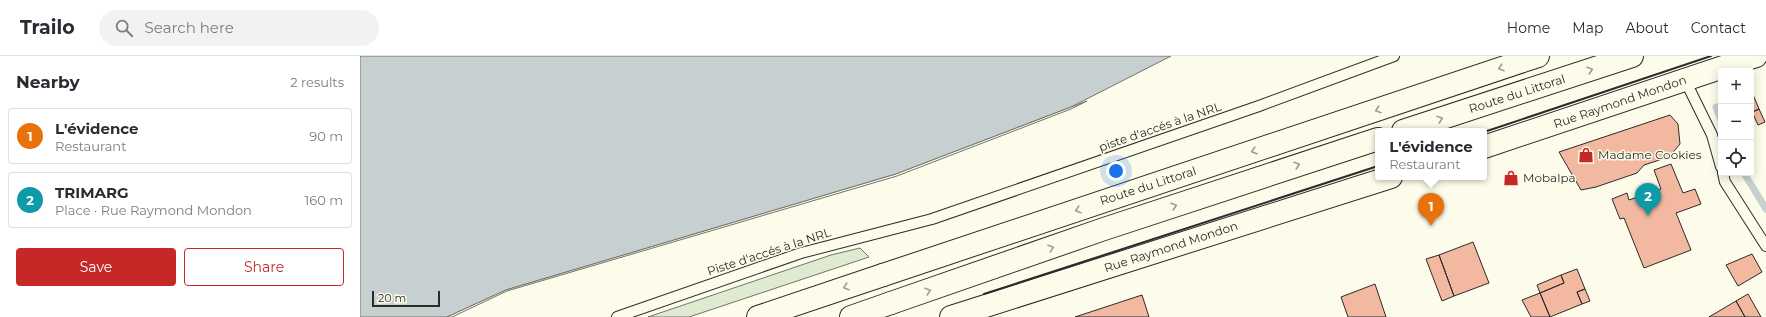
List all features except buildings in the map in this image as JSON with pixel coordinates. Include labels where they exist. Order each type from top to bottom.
[{"type":"main road","name":"Route du Littoral","points":[[758,317],[1538,56]]},
{"type":"main road","name":"Route du Littoral","points":[[1412,128],[1632,56]]},
{"type":"main road","name":"Rue Raymond Mondon","points":[[1487,146],[1756,56]]},
{"type":"main road","points":[[851,317],[1104,229],[1375,140]]},
{"type":"main road","name":"Rue Raymond Mondon","points":[[957,316],[1382,180]]},
{"type":"lane","name":"piste d'accés à la NRL","points":[[932,219],[1259,106],[1394,56]]},
{"type":"lane","points":[[1685,80],[1712,135],[1718,156]]},
{"type":"lane","points":[[1724,176],[1725,182],[1766,246]]},
{"type":"lane","name":"Piste d'accés à la NRL","points":[[617,317],[801,253],[932,219]]},
{"type":"green space","points":[[860,248],[869,257],[689,317],[648,317],[831,255]]},
{"type":"shaded area","points":[[360,56],[1171,56],[1071,107],[896,174],[506,290],[447,317],[360,317]]},
{"type":"pier","points":[[1087,101],[1071,109],[897,176],[507,291],[452,317],[447,317],[506,290],[896,174]]},
{"type":"waterway","points":[[1716,107],[1718,112]]},
{"type":"waterway","points":[[1746,176],[1766,209]]},
{"type":"wall","points":[[1487,131],[1711,56]]},
{"type":"wall","points":[[984,294],[1375,167]]},
{"type":"place","name":"Madame Cookies","points":[[1586,155]]},
{"type":"place","name":"Mobalpa","points":[[1511,178]]},
{"type":"place","name":"TRIMARG","points":[[1648,216]]},
{"type":"place","name":"L'évidence","points":[[1431,226]]}]
